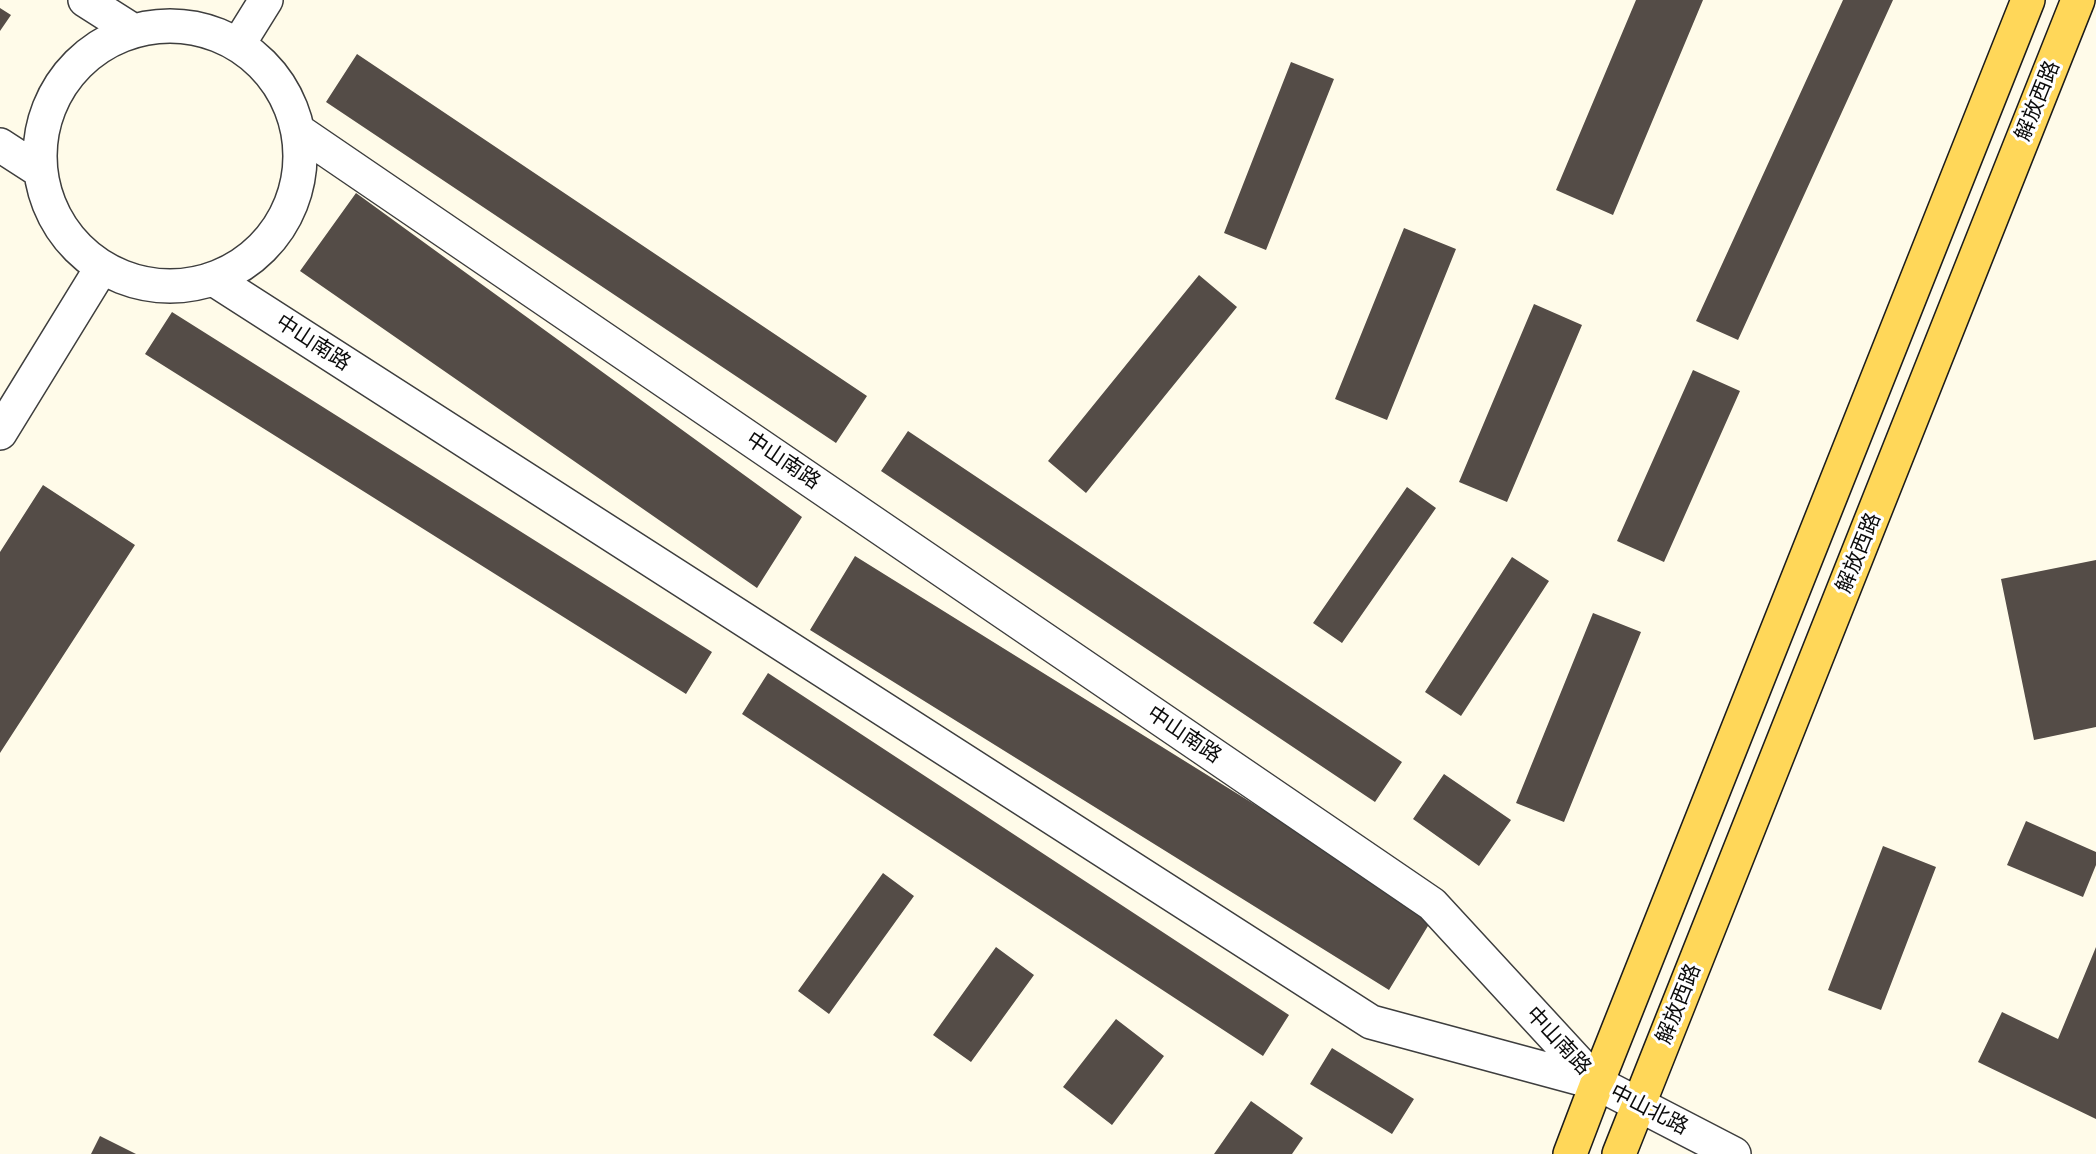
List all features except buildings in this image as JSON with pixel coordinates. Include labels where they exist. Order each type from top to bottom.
[{"type":"main road","points":[[1570,1154],[2028,0]]},
{"type":"main road","name":"解放西路","points":[[1619,1154],[2078,0]]},
{"type":"street","points":[[85,0],[132,30]]},
{"type":"street","points":[[238,45],[266,0]]},
{"type":"street","points":[[178,24],[203,28],[238,45],[267,66],[291,105],[300,132],[300,177],[275,236],[254,257],[215,280],[178,288],[133,282],[102,267],[71,242],[53,214],[40,171],[46,114],[55,93],[83,57],[132,30],[178,24]]},
{"type":"street","name":"中山南路","points":[[300,132],[1432,904],[1597,1083]]},
{"type":"street","points":[[0,145],[40,171]]},
{"type":"street","points":[[0,434],[102,267]]},
{"type":"street","name":"中山南路","points":[[215,280],[1371,1022],[1597,1083]]},
{"type":"street","name":"中山北路","points":[[1597,1083],[1734,1154]]}]
